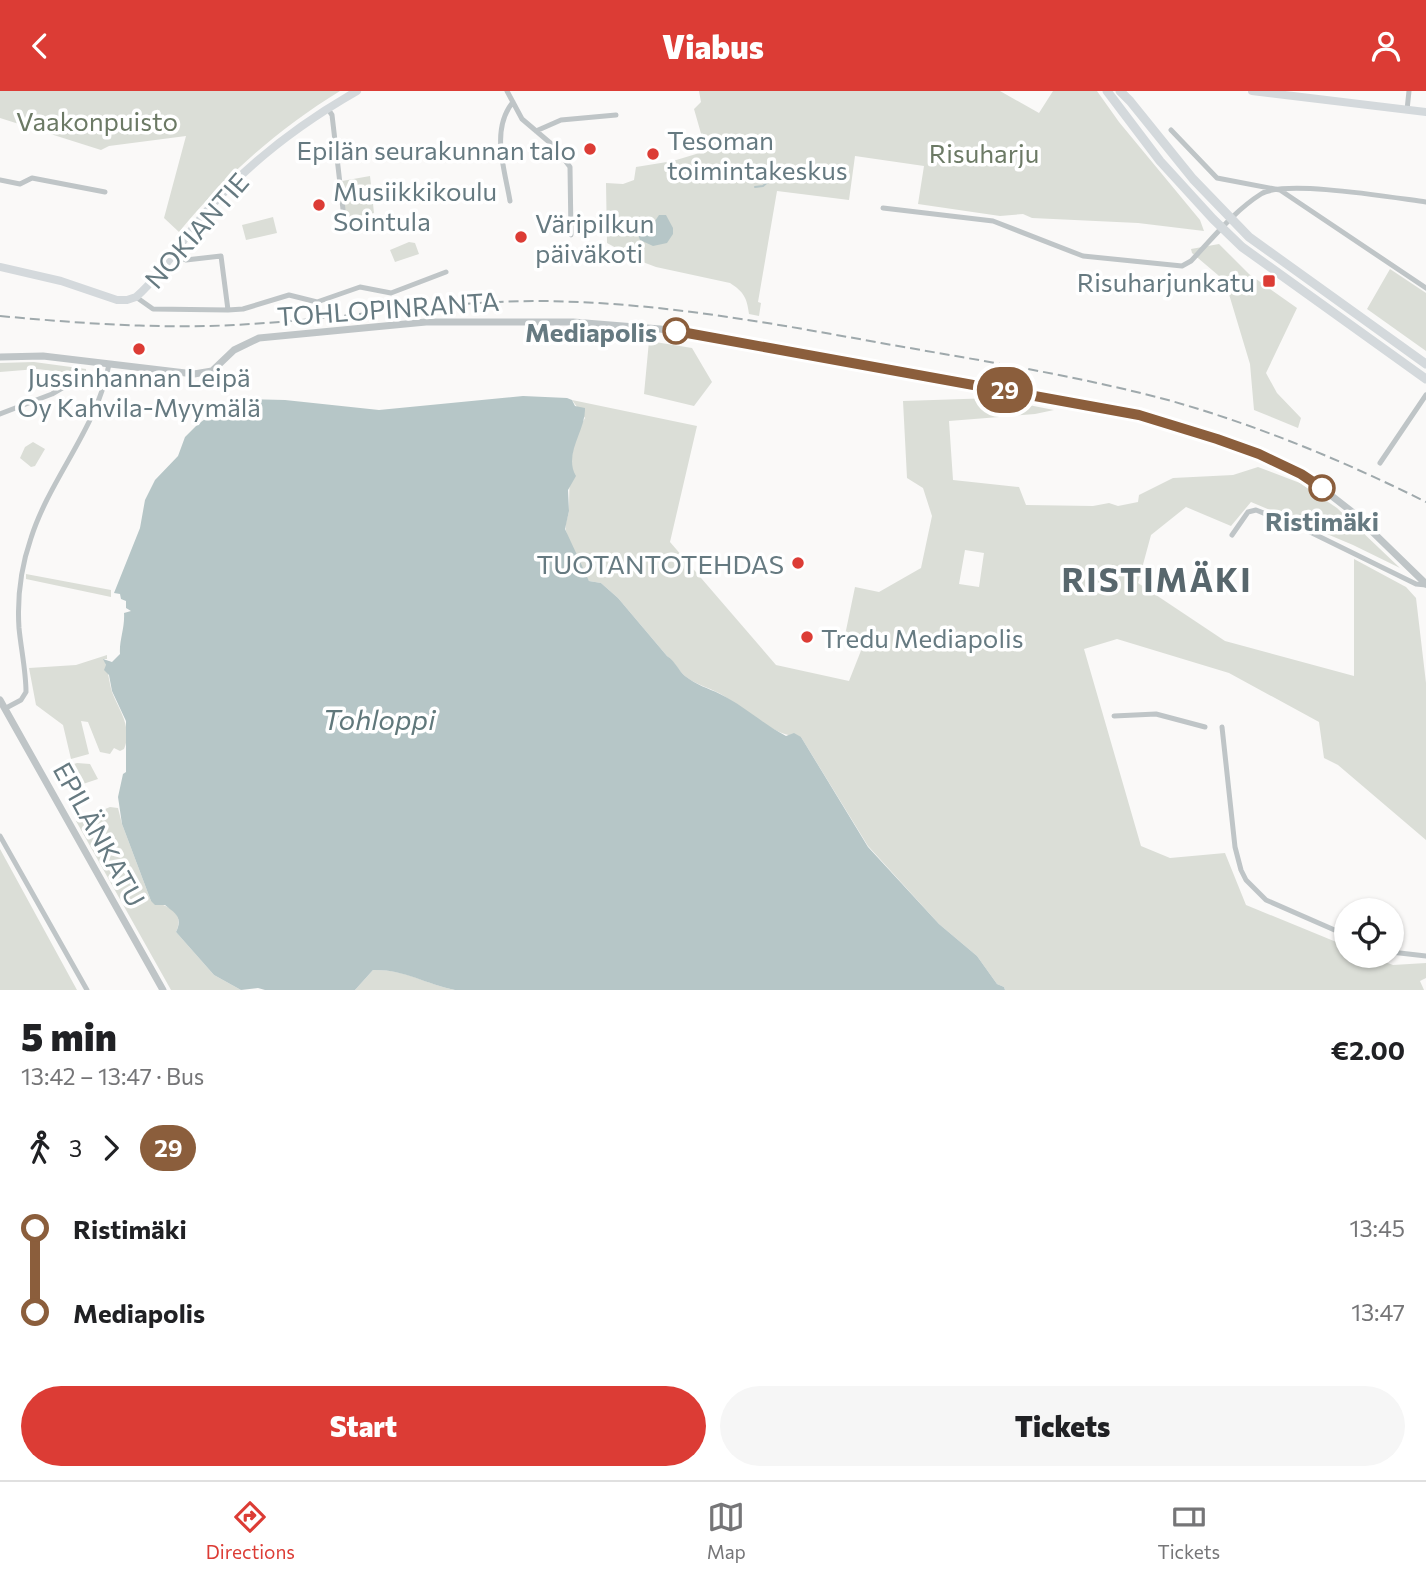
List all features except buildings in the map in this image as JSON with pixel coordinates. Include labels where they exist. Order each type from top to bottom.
[{"type":"main road","name":"NOKIANTIE","points":[[136,297],[210,207],[237,180],[290,135],[357,91]]},
{"type":"main road","points":[[1107,91],[1160,161],[1222,228],[1255,257],[1426,379]]},
{"type":"main road","points":[[1120,91],[1231,220],[1276,258],[1426,364]]},
{"type":"main road","points":[[1252,91],[1426,112]]},
{"type":"main road","points":[[0,267],[61,281],[117,300],[136,297]]},
{"type":"street","points":[[507,91],[523,118],[555,147],[570,167],[571,235]]},
{"type":"street","points":[[1408,110],[1409,91]]},
{"type":"street","points":[[510,201],[500,148],[505,113],[513,102]]},
{"type":"street","points":[[328,109],[332,115],[344,218]]},
{"type":"street","points":[[536,131],[561,120],[616,115]]},
{"type":"street","points":[[1171,130],[1217,178],[1280,190],[1426,288]]},
{"type":"street","points":[[0,180],[20,184],[32,177],[105,192]]},
{"type":"street","points":[[883,208],[993,221],[1083,256],[1182,266],[1189,264],[1222,228],[1262,193],[1308,190],[1426,202]]},
{"type":"street","points":[[172,254],[186,260],[221,257],[228,310]]},
{"type":"street","points":[[136,297],[153,309],[243,309],[289,295],[317,302],[360,287],[391,293],[446,272]]},
{"type":"street","name":"TOHLOPINRANTA","points":[[0,357],[43,356],[194,375],[212,370],[234,350],[259,338],[443,321],[521,320],[610,324],[676,331],[1107,408],[1224,441],[1287,466],[1322,488],[1352,511],[1426,584]]},
{"type":"street","points":[[6,708],[21,700],[26,692],[19,624],[20,593],[31,536],[105,387],[109,364]]},
{"type":"street","points":[[0,414],[52,394],[76,380],[105,387]]},
{"type":"street","points":[[1380,463],[1426,395]]},
{"type":"street","points":[[1232,535],[1248,512],[1256,510],[1308,531],[1416,584],[1426,584]]},
{"type":"street","name":"EPILÄNKATU","points":[[0,700],[163,990]]},
{"type":"street","points":[[1114,716],[1156,714],[1205,727]]},
{"type":"street","points":[[1222,727],[1235,847],[1246,880],[1266,899],[1334,930]]},
{"type":"street","points":[[0,835],[87,990]]},
{"type":"street","points":[[1404,953],[1426,956]]},
{"type":"green space","name":"Vaakonpuisto","points":[[0,91],[340,91],[295,121],[254,155],[215,192],[179,232],[164,218],[186,136],[109,146],[101,150],[0,118]]},
{"type":"green space","name":"Risuharju","points":[[699,91],[1000,91],[1039,113],[1053,91],[1097,91],[1119,122],[1200,220],[1204,231],[1138,223],[1032,218],[1023,214],[1000,216],[918,204],[924,166],[855,156],[849,200],[777,191],[758,302],[761,303],[759,316],[749,314],[744,296],[730,283],[656,267],[607,243],[606,183],[623,184],[634,180],[636,167],[673,161],[706,151],[694,109],[701,102]]},
{"type":"green space","points":[[370,176],[374,213],[346,218],[342,181]]},
{"type":"green space","points":[[273,217],[277,233],[246,240],[242,225]]},
{"type":"green space","points":[[409,242],[415,243],[419,254],[395,262],[390,250]]},
{"type":"green space","points":[[1219,244],[1249,274],[1297,308],[1266,373],[1277,393],[1301,418],[1298,428],[1254,410],[1250,364],[1225,281],[1192,253],[1191,249]]},
{"type":"green space","points":[[1390,269],[1426,293],[1426,351],[1367,309]]},
{"type":"green space","points":[[649,341],[692,348],[712,382],[694,406],[644,394]]},
{"type":"green space","points":[[34,362],[86,369],[86,379],[71,378],[70,373],[37,369],[0,372],[0,363]]},
{"type":"green space","points":[[994,398],[1054,410],[949,421],[953,480],[1019,487],[1026,505],[1093,506],[1109,503],[1118,506],[1138,502],[1139,495],[1173,478],[1233,475],[1258,467],[1300,483],[1337,508],[1400,568],[1251,502],[1231,526],[1186,507],[1151,535],[1138,583],[1225,641],[1354,676],[1354,559],[1406,587],[1416,598],[1426,683],[1426,840],[1338,765],[1324,758],[1319,722],[1229,673],[1117,639],[1084,649],[1141,846],[1170,858],[1225,853],[1246,905],[1334,941],[1334,968],[1404,968],[1404,964],[1426,963],[1426,978],[1420,981],[1424,990],[1005,990],[997,984],[977,956],[939,924],[868,846],[801,737],[770,727],[724,696],[685,676],[618,598],[601,583],[589,581],[572,550],[566,528],[571,462],[575,439],[585,418],[572,400],[697,426],[670,542],[776,665],[849,681],[864,643],[844,640],[855,587],[879,592],[921,568],[932,516],[923,488],[907,478],[903,401]],"holes":[[[965,550],[984,553],[979,587],[959,584]]]},
{"type":"green space","points":[[33,442],[45,449],[35,466],[31,467],[20,458],[25,447]]},
{"type":"green space","points":[[26,574],[111,590],[111,597],[26,579]]},
{"type":"green space","points":[[107,655],[107,659],[104,659],[112,692],[126,726],[124,749],[120,751],[114,748],[110,754],[100,752],[88,722],[81,721],[89,754],[71,759],[63,725],[36,705],[29,668],[76,665]]},
{"type":"green space","points":[[77,763],[90,764],[98,779],[74,787],[68,766]]},
{"type":"green space","points":[[110,807],[118,808],[151,901],[174,911],[178,919],[176,932],[214,975],[241,990],[171,990],[76,821]]},
{"type":"green space","points":[[0,849],[77,990],[0,990]]},
{"type":"green space","points":[[373,970],[405,974],[455,990],[355,990]]},
{"type":"water","points":[[659,215],[666,215],[673,234],[667,243],[653,246],[640,240],[634,225],[638,220],[655,221]]},
{"type":"water","name":"Tohloppi","points":[[523,396],[567,398],[572,400],[575,406],[585,408],[573,451],[576,476],[568,490],[569,511],[565,529],[589,581],[601,583],[618,598],[689,679],[728,698],[786,736],[794,733],[801,737],[868,847],[939,924],[977,956],[997,984],[1005,990],[455,990],[404,974],[373,970],[355,990],[241,990],[214,975],[176,932],[179,923],[175,914],[165,905],[155,905],[151,901],[122,824],[118,797],[123,774],[126,772],[126,721],[112,691],[109,675],[104,670],[106,665],[103,659],[112,662],[120,654],[124,613],[131,611],[126,608],[126,601],[121,599],[120,594],[114,593],[140,528],[145,500],[155,480],[178,456],[185,437],[197,425],[217,410],[240,403],[241,399],[285,400],[379,410]]},
{"type":"waterway","points":[[792,175],[801,175]]},
{"type":"waterway","points":[[755,187],[763,186],[770,180]]},
{"type":"railway","points":[[0,316],[117,325],[205,326],[271,323],[458,304],[533,301],[621,305],[708,314],[1025,369],[1168,400],[1300,445],[1426,502]]},
{"type":"bus line","name":"29","points":[[676,331],[1139,415],[1259,454],[1287,466],[1322,488]]},
{"type":"place","name":"Epilän seurakunnan talo","points":[[590,149]]},
{"type":"place","name":"Tesoman toimintakeskus","points":[[653,154]]},
{"type":"place","name":"Musiikkikoulu Sointula","points":[[319,205]]},
{"type":"place","name":"Väripilkun päiväkoti","points":[[521,237]]},
{"type":"place","name":"Risuharjunkatu","points":[[1269,281]]},
{"type":"place","name":"Mediapolis","points":[[676,331]]},
{"type":"place","name":"Jussinhannan Leipä Oy Kahvila-Myymälä","points":[[139,349]]},
{"type":"place","name":"Ristimäki","points":[[1322,488]]},
{"type":"place","name":"TUOTANTOTEHDAS","points":[[798,563]]},
{"type":"place","name":"Tredu Mediapolis","points":[[807,637]]},
{"type":"district","name":"RISTIMÄKI","points":[[1157,578]]}]
